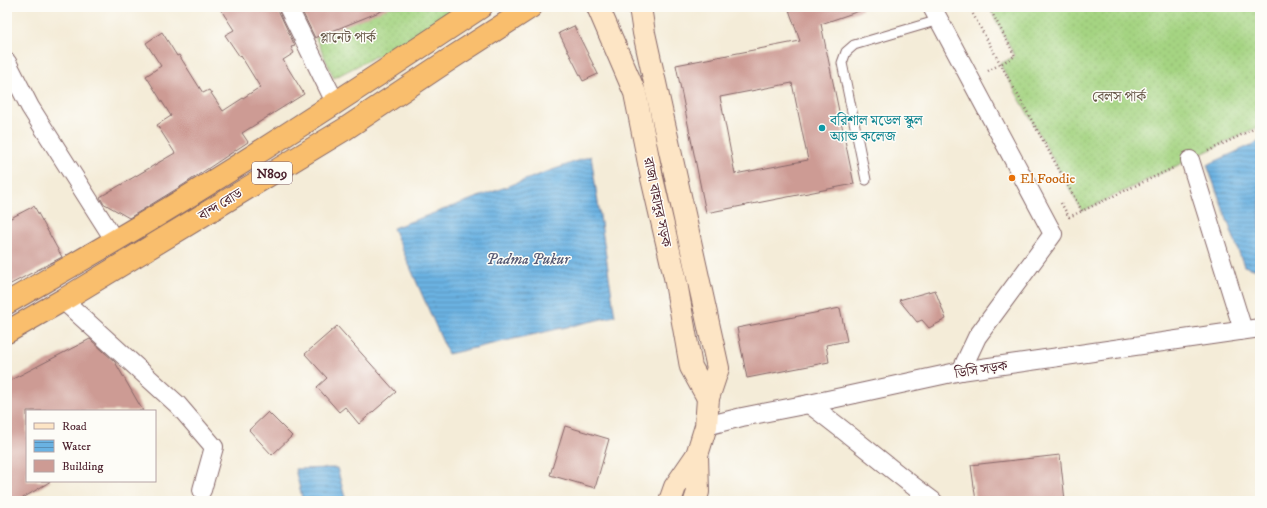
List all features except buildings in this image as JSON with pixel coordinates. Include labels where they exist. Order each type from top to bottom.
[{"type":"highway","name":"বান্দ রোড","points":[[7,303],[115,241],[197,191],[336,104],[481,7]]},
{"type":"highway","name":"বান্দ রোড","points":[[7,332],[63,300],[345,129],[531,7]]},
{"type":"main road","name":"রাজা বাহাদুর সড়ক","points":[[598,7],[635,93],[675,277],[691,367],[708,398]]},
{"type":"main road","name":"রাজা বাহাদুর সড়ক","points":[[640,7],[644,33],[718,368],[708,398],[706,426],[697,454],[675,487],[670,501]]},
{"type":"main road","name":"রাজা বাহাদুর সড়ক","points":[[695,501],[698,492],[697,454]]},
{"type":"street","points":[[288,7],[336,104]]},
{"type":"street","points":[[936,13],[1053,234],[977,337],[961,371]]},
{"type":"street","points":[[7,62],[30,107],[115,241]]},
{"type":"street","points":[[1190,160],[1251,329]]},
{"type":"street","points":[[63,300],[178,405],[214,447],[202,490]]},
{"type":"street","name":"ডিসি সড়ক","points":[[706,426],[742,417],[961,371],[1251,329]]},
{"type":"street","points":[[809,404],[831,420],[897,475],[933,501]]},
{"type":"lane","points":[[866,180],[842,63],[846,52],[854,45],[936,13]]},
{"type":"path","points":[[969,7],[1082,211]]},
{"type":"path","points":[[989,7],[1015,56],[988,70],[992,77]]},
{"type":"path","points":[[1061,203],[1069,217],[1260,126]]},
{"type":"green space","name":"প্লানেট পার্ক","points":[[302,7],[461,7],[393,53],[374,57],[334,78]]},
{"type":"green space","name":"বেলস পার্ক","points":[[989,7],[1260,7],[1260,126],[1082,211],[1000,64],[1015,56]]},
{"type":"water","points":[[1260,141],[1260,271],[1244,266],[1207,165]]},
{"type":"water","name":"Padma Pukur","points":[[591,156],[615,316],[448,354],[393,228]]},
{"type":"water","points":[[337,468],[346,501],[295,501],[302,497],[295,469]]},
{"type":"place","name":"বরিশাল মডেল স্কুল অ্যান্ড কলেজ","points":[[822,128]]},
{"type":"place","name":"El Foodie","points":[[1012,178]]}]
